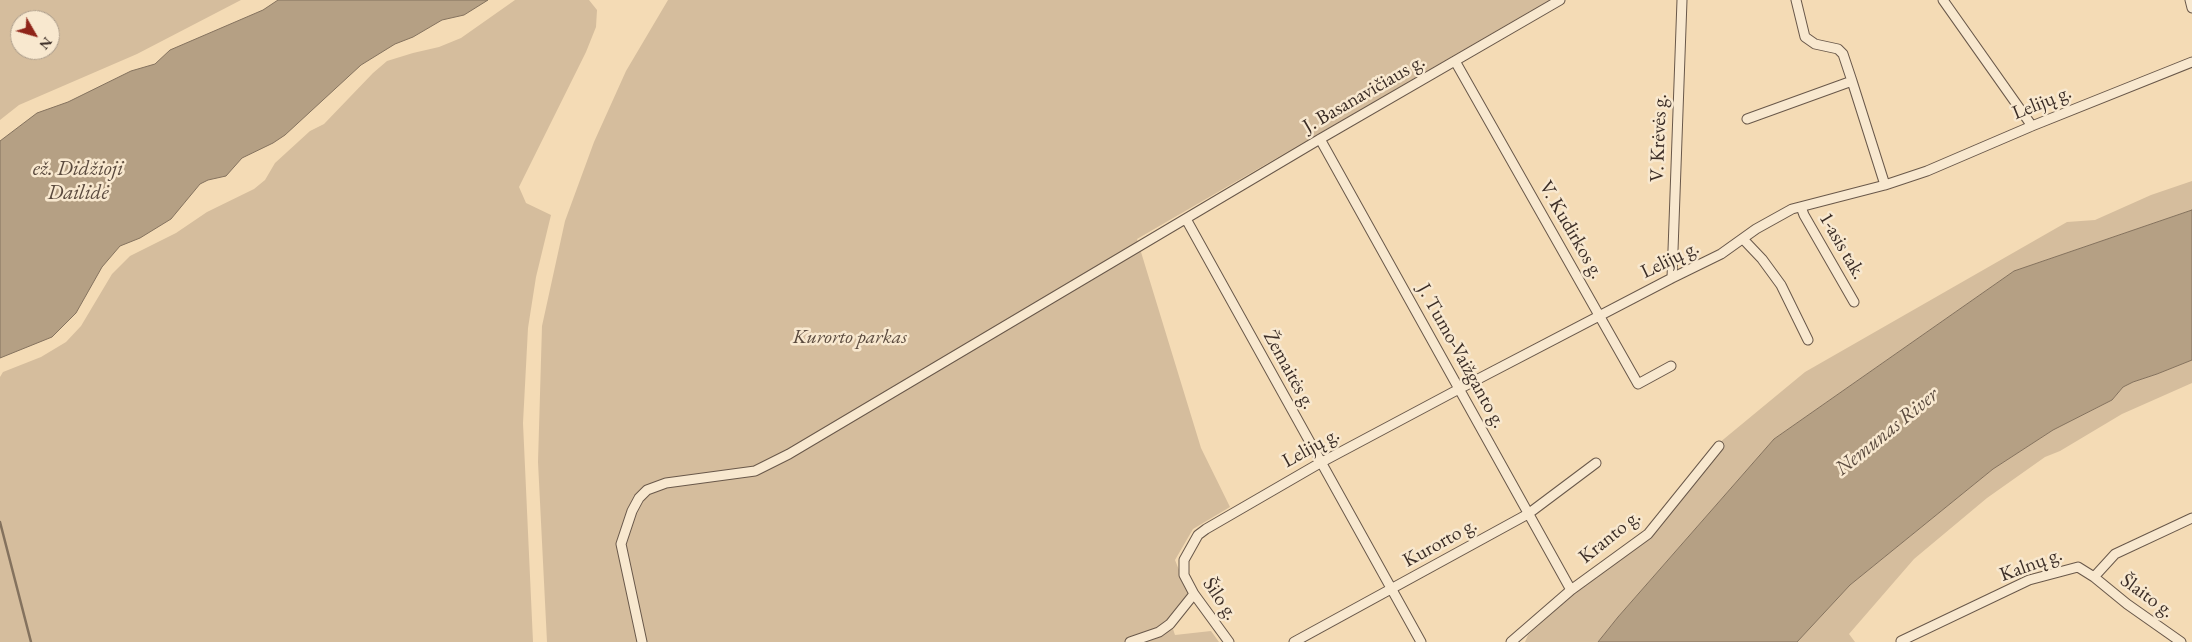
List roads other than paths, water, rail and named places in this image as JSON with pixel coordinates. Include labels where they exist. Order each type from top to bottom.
[{"type":"street","name":"J. Basanavičiaus g.","points":[[642,642],[621,544],[632,511],[639,498],[648,490],[666,483],[755,471],[790,454],[1320,139],[1560,0]]},
{"type":"street","name":"V. Krėvės g.","points":[[1672,278],[1682,0]]},
{"type":"street","points":[[1796,0],[1805,37],[1815,44],[1838,49],[1843,54],[1885,185]]},
{"type":"street","points":[[1942,0],[2032,126]]},
{"type":"street","points":[[2190,0],[2192,8]]},
{"type":"street","name":"V. Kudirkos g.","points":[[1456,61],[1638,384],[1670,366]]},
{"type":"street","name":"Lelijų g.","points":[[1191,546],[1198,535],[1206,529],[1320,463],[1721,254],[1792,209],[1885,185],[1927,171],[2032,126],[2192,62]]},
{"type":"street","points":[[1747,119],[1852,81]]},
{"type":"street","name":"J. Tumo-Vaižganto g.","points":[[1320,139],[1570,590]]},
{"type":"street","name":"1-asis tak.","points":[[1801,207],[1804,216],[1854,302]]},
{"type":"street","name":"Žemaitės g.","points":[[1186,220],[1421,642]]},
{"type":"street","points":[[1742,239],[1762,259],[1781,285],[1808,340]]},
{"type":"street","name":"Kranto g.","points":[[1511,642],[1570,590],[1648,534],[1719,446]]},
{"type":"street","name":"Kurorto g.","points":[[1294,642],[1528,514],[1596,463]]},
{"type":"street","points":[[2094,577],[2115,554],[2192,518]]},
{"type":"street","name":"Šilo g.","points":[[1191,546],[1184,560],[1184,575],[1194,594],[1229,642]]},
{"type":"street","name":"Kalnų g.","points":[[1901,641],[2029,580],[2078,567],[2094,577]]},
{"type":"street","name":"Šlaito g.","points":[[2094,577],[2127,604],[2181,642]]},
{"type":"street","points":[[1130,642],[1158,632],[1170,624],[1194,594]]},
{"type":"water","name":"ež. Didžioji Dailidė","points":[[278,0],[488,0],[464,15],[442,20],[413,37],[395,44],[361,65],[285,135],[242,158],[226,176],[200,184],[171,219],[140,238],[120,246],[102,267],[76,313],[52,337],[0,358],[0,141],[37,113],[68,102],[131,71],[155,64],[170,50],[263,10]]},
{"type":"water","name":"Nemunas River","points":[[2192,210],[2192,360],[2123,387],[2112,400],[2053,430],[1993,469],[1850,585],[1797,642],[1598,642],[1774,439],[2014,271]]},
{"type":"waterway","points":[[0,522],[31,642]]},
{"type":"park label","name":"Kurorto parkas","points":[[850,338]]}]
